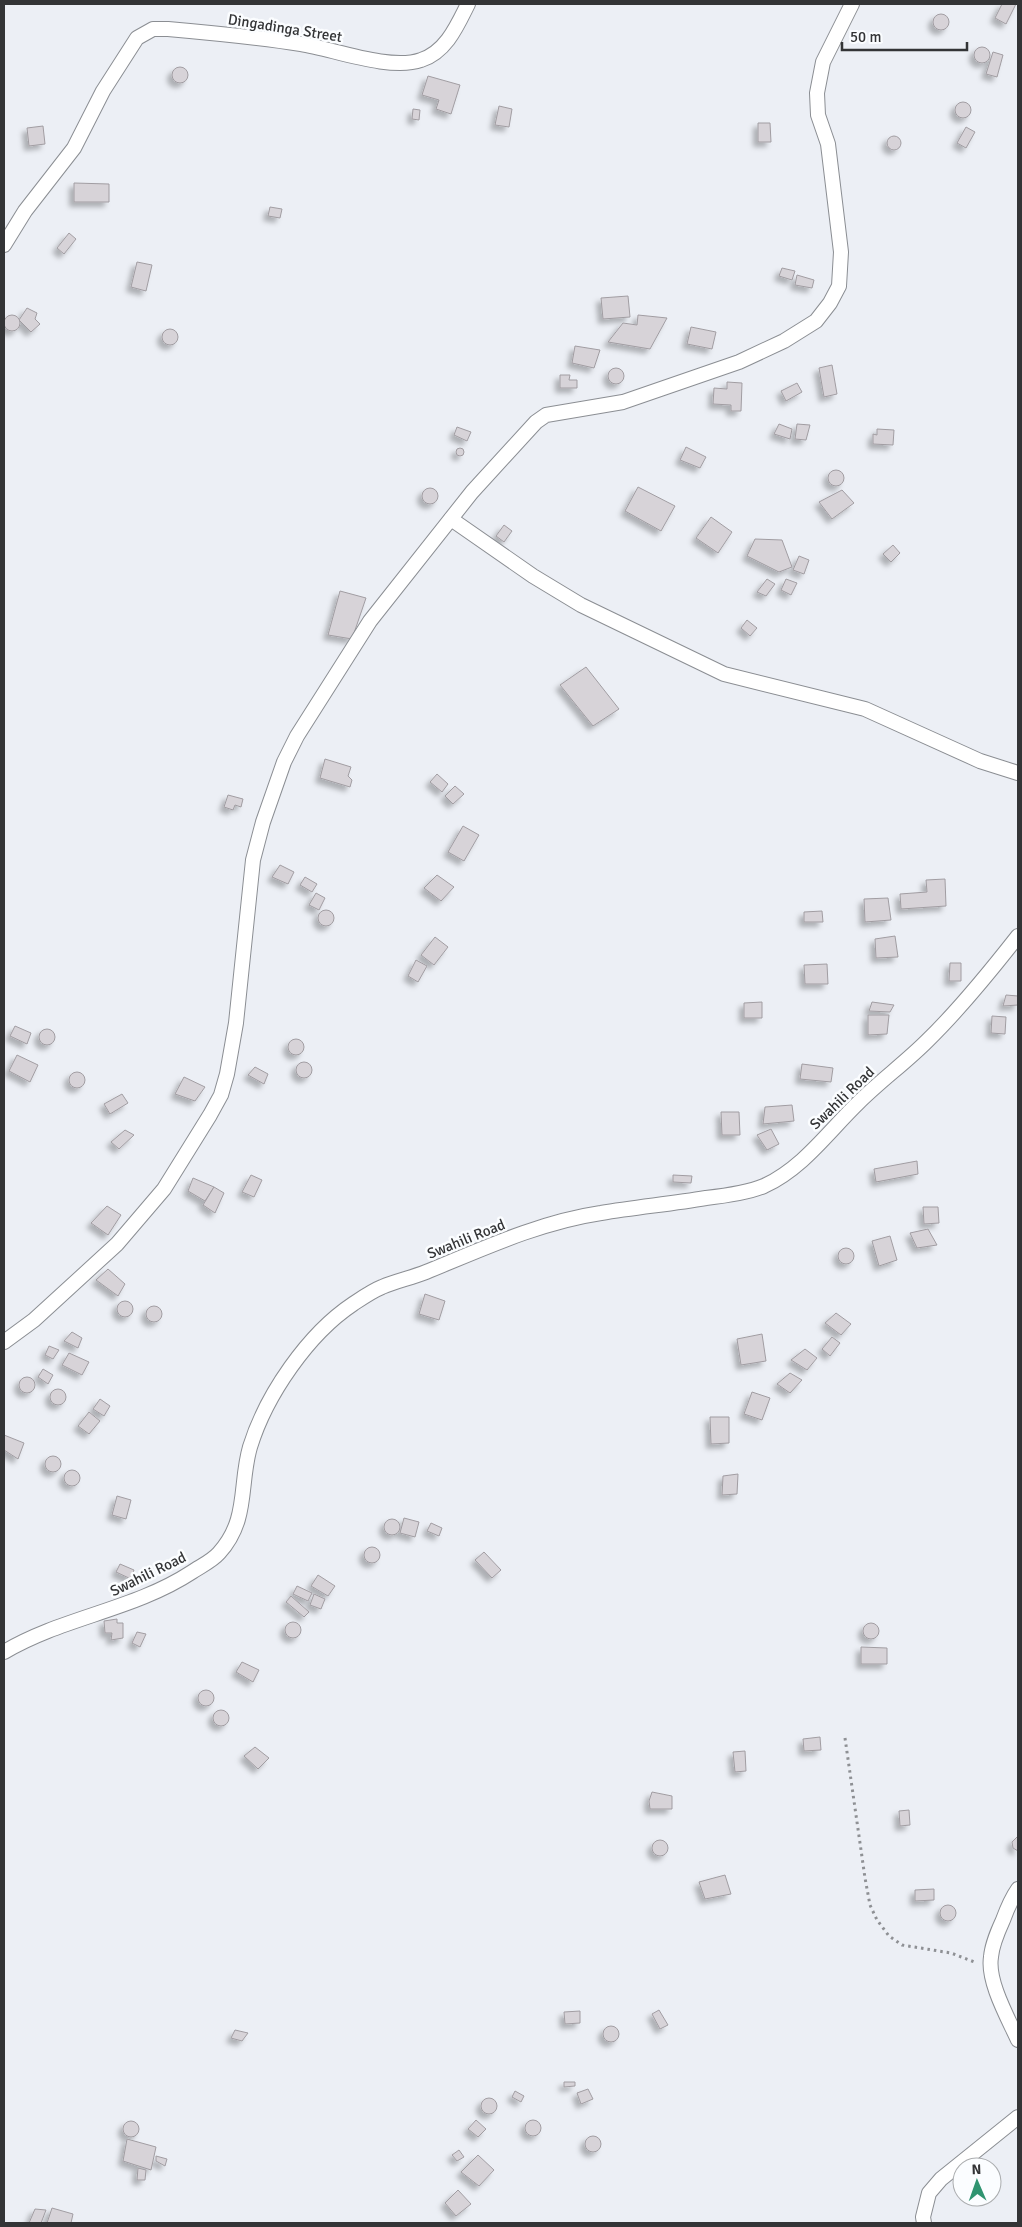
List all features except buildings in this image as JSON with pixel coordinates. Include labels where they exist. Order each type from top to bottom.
[{"type":"street","name":"Dingadinga Street","points":[[4,245],[25,211],[74,148],[124,55],[137,38],[153,29],[260,37],[304,44],[371,60],[407,63],[420,61],[436,53],[450,37],[468,4]]},
{"type":"street","points":[[4,1342],[34,1320],[117,1244],[164,1189],[210,1116],[221,1095],[233,1040],[253,860],[263,822],[284,762],[297,736],[370,621],[472,492],[536,422],[546,416],[622,402],[739,362],[784,341],[816,320],[830,304],[839,286],[841,252],[828,144],[818,115],[818,93],[823,62],[852,4]]},
{"type":"street","points":[[451,519],[533,576],[581,605],[724,674],[865,710],[980,760],[1018,773]]},
{"type":"street","name":"Swahili Road","points":[[4,1652],[40,1633],[134,1602],[181,1579],[216,1557],[227,1544],[237,1526],[243,1504],[245,1474],[250,1447],[266,1408],[292,1365],[330,1321],[352,1304],[380,1288],[422,1274],[500,1242],[568,1219],[727,1195],[762,1187],[790,1171],[833,1131],[858,1103],[927,1041],[974,992],[1018,936]]},
{"type":"street","points":[[1018,1889],[1012,1898],[998,1931],[990,1958],[993,1979],[1018,2040]]},
{"type":"street","points":[[924,2223],[923,2217],[929,2192],[941,2179],[1018,2117]]},
{"type":"path","points":[[845,1738],[865,1878],[870,1905],[877,1920],[889,1936],[902,1945],[950,1953],[991,1969]]}]
